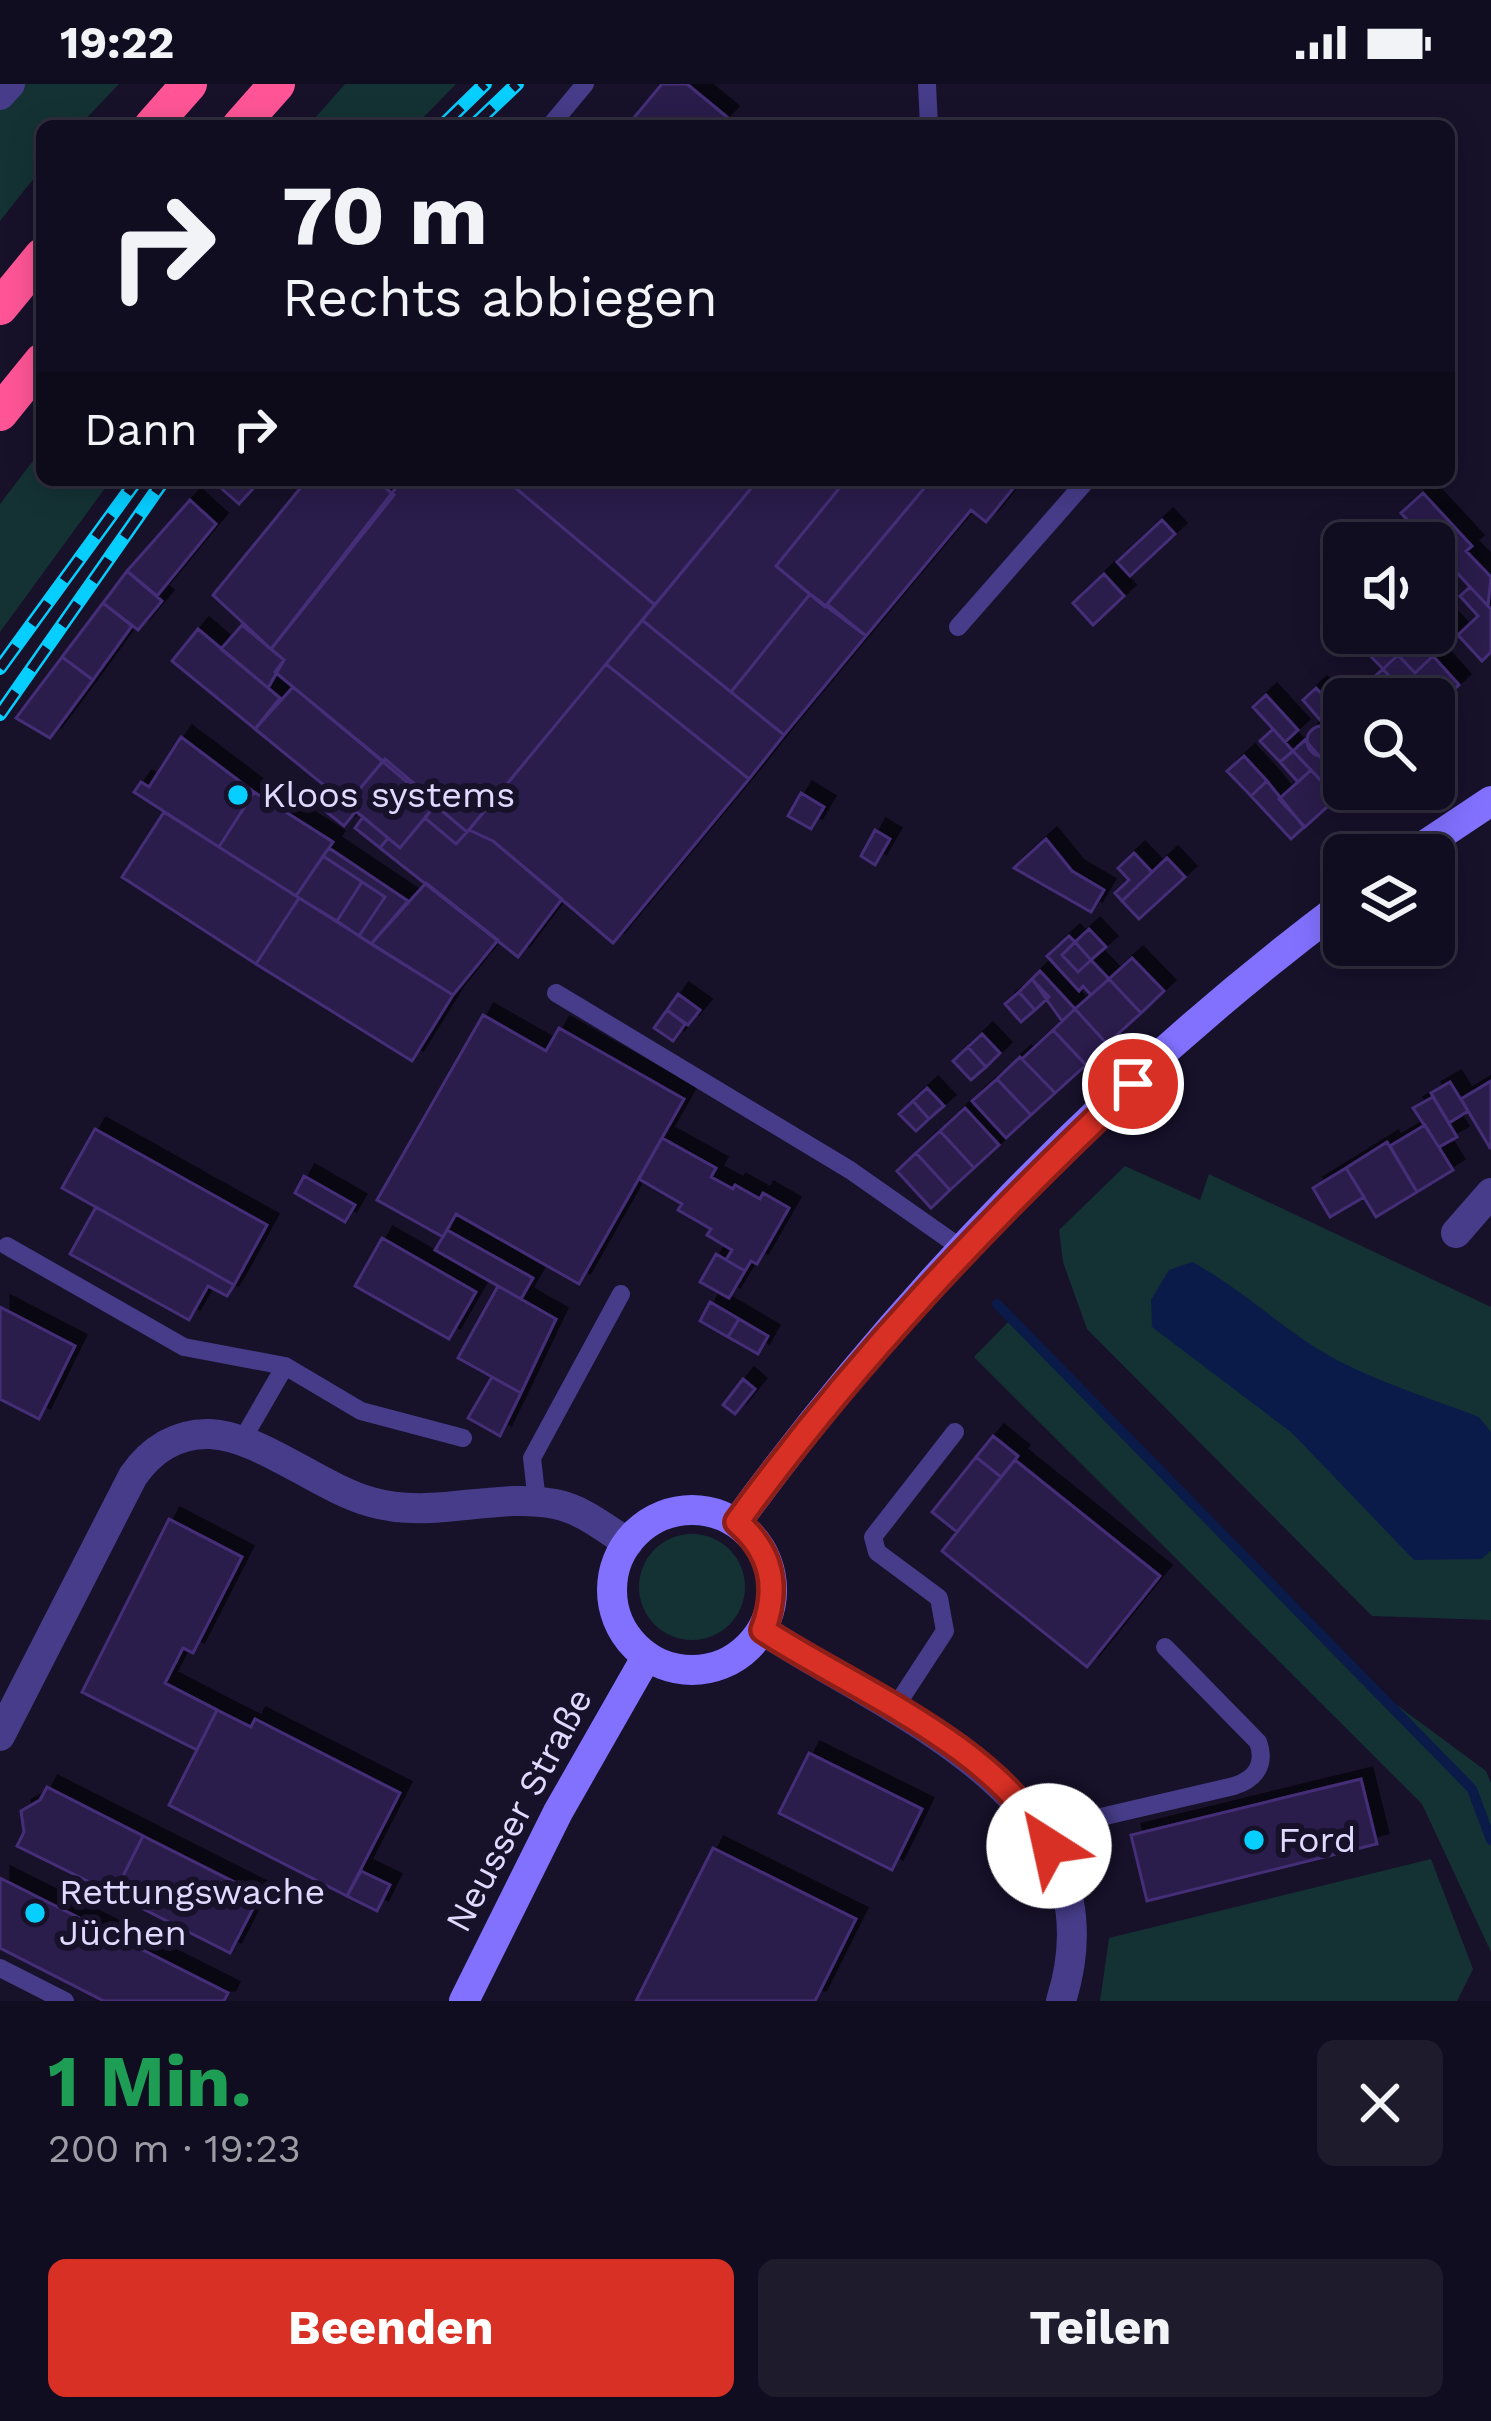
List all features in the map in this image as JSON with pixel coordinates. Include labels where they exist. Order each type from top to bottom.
[{"type":"highway","points":[[157,120],[189,84]]},
{"type":"highway","points":[[244,120],[277,84]]},
{"type":"highway","points":[[0,307],[36,263]]},
{"type":"highway","points":[[0,413],[36,368]]},
{"type":"main road","points":[[1442,834],[1491,801]]},
{"type":"main road","points":[[737,1522],[842,1386],[964,1250],[1133,1084],[1323,922]]},
{"type":"main road","points":[[682,1510],[706,1510],[737,1522],[765,1554],[772,1579],[772,1605],[763,1630],[731,1661],[710,1669],[666,1666],[647,1656],[628,1639],[613,1605],[614,1569],[628,1544],[660,1516],[682,1510]]},
{"type":"main road","name":"Neusser Straße","points":[[464,2001],[558,1812],[647,1656]]},
{"type":"street","points":[[0,95],[10,84]]},
{"type":"street","points":[[1456,1233],[1491,1192]]},
{"type":"street","points":[[1,1730],[141,1465],[160,1448],[196,1434],[241,1442],[376,1504],[429,1510],[537,1502],[575,1510],[628,1544]]},
{"type":"street","points":[[763,1630],[894,1708],[1001,1785],[1042,1831],[1069,1905],[1070,1963],[1061,2001]]},
{"type":"lane","points":[[555,120],[585,84]]},
{"type":"lane","points":[[927,84],[929,120]]},
{"type":"lane","points":[[958,627],[1082,486]]},
{"type":"lane","points":[[556,993],[850,1170],[964,1250]]},
{"type":"lane","points":[[7,1246],[184,1347],[285,1366],[361,1411],[463,1438]]},
{"type":"lane","points":[[537,1502],[532,1458],[621,1294]]},
{"type":"lane","points":[[241,1442],[285,1366]]},
{"type":"lane","points":[[894,1708],[945,1631],[939,1598],[877,1552],[873,1537],[955,1432]]},
{"type":"lane","points":[[1042,1831],[1234,1786],[1257,1772],[1262,1758],[1258,1742],[1165,1647]]},
{"type":"lane","points":[[0,1968],[64,2001]]},
{"type":"green space","points":[[0,84],[119,84],[85,120],[36,120],[36,176],[0,221]]},
{"type":"green space","points":[[345,84],[456,84],[421,120],[313,120]]},
{"type":"green space","points":[[36,457],[36,486],[107,486],[0,632],[0,504]]},
{"type":"green space","points":[[1125,1166],[1200,1200],[1209,1174],[1491,1307],[1491,1620],[1372,1616],[1087,1329],[1063,1262],[1059,1230]]},
{"type":"green space","points":[[1013,1317],[1348,1669],[1486,1771],[1491,1783],[1491,1952],[1422,1804],[974,1357]]},
{"type":"green space","points":[[692,1534],[712,1538],[729,1550],[741,1567],[745,1587],[741,1607],[729,1624],[712,1636],[692,1640],[672,1636],[655,1624],[643,1607],[639,1587],[643,1567],[655,1550],[672,1538]]},
{"type":"green space","points":[[1431,1859],[1473,1969],[1457,2001],[1100,2001],[1109,1938]]},
{"type":"water","points":[[1192,1262],[1339,1361],[1479,1417],[1491,1432],[1491,1551],[1481,1559],[1414,1560],[1292,1433],[1152,1327],[1151,1300],[1169,1270]]},
{"type":"building","points":[[662,84],[687,84],[727,117],[724,120],[632,120]]},
{"type":"building","points":[[219,486],[256,486],[239,504]]},
{"type":"building","points":[[302,486],[383,486],[394,495],[271,649],[213,595]]},
{"type":"building","points":[[397,486],[513,486],[655,605],[467,832],[275,672],[284,660],[271,649]]},
{"type":"building","points":[[513,486],[753,486],[655,605]]},
{"type":"building","points":[[753,486],[841,486],[776,566],[810,594],[731,692],[642,620]]},
{"type":"building","points":[[841,486],[926,486],[825,607],[776,566]]},
{"type":"building","points":[[926,486],[1015,486],[986,522],[971,510],[866,636],[827,604]]},
{"type":"building","points":[[1423,493],[1450,522],[1409,522],[1401,513]]},
{"type":"building","points":[[190,500],[216,524],[157,596],[127,571]]},
{"type":"building","points":[[1162,520],[1175,534],[1130,576],[1117,562]]},
{"type":"building","points":[[1455,528],[1472,546],[1466,551],[1491,577],[1488,606],[1455,571]]},
{"type":"building","points":[[127,571],[162,601],[138,630],[103,603]]},
{"type":"building","points":[[1104,574],[1124,596],[1093,625],[1073,603]]},
{"type":"building","points":[[1470,587],[1491,609],[1491,652],[1482,661],[1458,635],[1478,616],[1460,596]]},
{"type":"building","points":[[810,594],[866,636],[784,735],[731,692]]},
{"type":"building","points":[[103,603],[132,626],[93,680],[62,657]]},
{"type":"building","points":[[642,620],[784,735],[749,779],[606,664]]},
{"type":"building","points":[[242,625],[284,660],[268,688],[221,649]]},
{"type":"building","points":[[198,629],[280,698],[255,729],[172,661]]},
{"type":"building","points":[[1369,654],[1433,656],[1415,673],[1398,655],[1383,669]]},
{"type":"building","points":[[1398,655],[1415,673],[1433,656],[1453,678],[1391,678],[1383,669]]},
{"type":"building","points":[[62,657],[93,680],[50,738],[16,718]]},
{"type":"building","points":[[606,664],[749,779],[613,943],[493,841],[469,830]]},
{"type":"building","points":[[293,687],[383,761],[347,804],[255,729]]},
{"type":"building","points":[[1316,688],[1323,695],[1322,722],[1303,700]]},
{"type":"building","points":[[1266,695],[1298,730],[1285,742],[1253,707]]},
{"type":"building","points":[[1322,726],[1322,756],[1311,752],[1307,741],[1311,730]]},
{"type":"building","points":[[1273,729],[1293,751],[1280,762],[1260,741]]},
{"type":"building","points":[[181,737],[254,792],[219,847],[134,792],[141,782],[149,787]]},
{"type":"building","points":[[1305,740],[1323,760],[1323,783],[1293,751]]},
{"type":"building","points":[[1293,751],[1311,770],[1298,782],[1280,762]]},
{"type":"building","points":[[1244,756],[1267,781],[1251,796],[1227,771]]},
{"type":"building","points":[[385,759],[437,803],[400,848],[347,804]]},
{"type":"building","points":[[1311,770],[1323,783],[1324,810],[1305,827],[1279,799]]},
{"type":"building","points":[[1267,781],[1304,827],[1291,839],[1251,796]]},
{"type":"building","points":[[254,792],[333,842],[296,896],[219,847]]},
{"type":"building","points":[[801,793],[824,807],[811,829],[788,816]]},
{"type":"building","points":[[336,795],[356,811],[344,826],[324,810]]},
{"type":"building","points":[[435,805],[467,832],[456,844],[425,818]]},
{"type":"building","points":[[164,812],[299,898],[256,964],[122,877]]},
{"type":"building","points":[[363,817],[388,838],[380,848],[355,828]]},
{"type":"building","points":[[425,818],[456,844],[469,830],[493,841],[562,899],[518,957],[380,848],[388,838],[400,848]]},
{"type":"building","points":[[875,830],[890,839],[875,865],[861,856]]},
{"type":"building","points":[[1046,839],[1072,871],[1104,890],[1091,912],[1014,868]]},
{"type":"building","points":[[329,848],[408,901],[371,944],[359,936],[385,897],[323,856]]},
{"type":"building","points":[[1134,853],[1152,872],[1122,901],[1115,893],[1129,880],[1118,868]]},
{"type":"building","points":[[323,856],[362,882],[337,921],[296,896]]},
{"type":"building","points":[[1167,858],[1185,877],[1139,919],[1122,901]]},
{"type":"building","points":[[362,882],[385,897],[359,936],[337,921]]},
{"type":"building","points":[[426,883],[498,940],[453,995],[371,944]]},
{"type":"building","points":[[299,898],[453,995],[412,1061],[256,964]]},
{"type":"building","points":[[1089,929],[1106,947],[1091,960],[1075,942]]},
{"type":"building","points":[[1069,936],[1075,942],[1062,955],[1078,972],[1091,960],[1109,979],[1091,995],[1083,986],[1079,991],[1047,956]]},
{"type":"building","points":[[1075,942],[1091,960],[1078,972],[1062,955]]},
{"type":"building","points":[[1132,958],[1164,991],[1141,1013],[1109,979]]},
{"type":"building","points":[[1040,971],[1075,1009],[1062,1021],[1032,979]]},
{"type":"building","points":[[1032,979],[1049,997],[1035,1010],[1019,992]]},
{"type":"building","points":[[1109,979],[1141,1013],[1107,1044],[1075,1009]]},
{"type":"building","points":[[1019,992],[1035,1010],[1021,1022],[1005,1004]]},
{"type":"building","points":[[678,994],[700,1010],[688,1025],[667,1010]]},
{"type":"building","points":[[1075,1009],[1107,1044],[1086,1065],[1053,1030]]},
{"type":"building","points":[[667,1010],[685,1024],[673,1041],[654,1028]]},
{"type":"building","points":[[483,1015],[546,1051],[559,1028],[684,1099],[579,1284],[456,1214],[443,1237],[377,1200]]},
{"type":"building","points":[[1053,1030],[1086,1065],[1055,1093],[1022,1059]]},
{"type":"building","points":[[982,1034],[1000,1053],[986,1067],[968,1047]]},
{"type":"building","points":[[968,1047],[986,1067],[971,1080],[953,1061]]},
{"type":"building","points":[[1020,1057],[1055,1093],[1031,1115],[997,1079]]},
{"type":"building","points":[[997,1079],[1031,1115],[1006,1138],[972,1101]]},
{"type":"building","points":[[1491,1081],[1491,1148],[1490,1148],[1461,1099]]},
{"type":"building","points":[[1450,1082],[1468,1111],[1449,1123],[1431,1093]]},
{"type":"building","points":[[927,1088],[944,1106],[929,1119],[913,1101]]},
{"type":"building","points":[[1433,1097],[1457,1137],[1439,1147],[1413,1108]]},
{"type":"building","points":[[913,1101],[929,1119],[916,1131],[899,1114]]},
{"type":"building","points":[[965,1108],[999,1145],[974,1168],[940,1131]]},
{"type":"building","points":[[1425,1125],[1453,1170],[1417,1192],[1390,1146]]},
{"type":"building","points":[[95,1129],[267,1225],[234,1285],[62,1188]]},
{"type":"building","points":[[940,1131],[974,1168],[950,1190],[916,1153]]},
{"type":"building","points":[[662,1138],[716,1168],[711,1177],[760,1199],[763,1193],[789,1208],[757,1264],[751,1261],[745,1271],[726,1260],[732,1250],[707,1235],[711,1229],[678,1210],[682,1204],[639,1179]]},
{"type":"building","points":[[1387,1142],[1417,1192],[1376,1217],[1346,1168]]},
{"type":"building","points":[[916,1153],[950,1190],[931,1208],[897,1171]]},
{"type":"building","points":[[1346,1168],[1364,1197],[1330,1217],[1313,1188]]},
{"type":"building","points":[[304,1176],[355,1205],[345,1222],[295,1193]]},
{"type":"building","points":[[96,1207],[234,1285],[227,1296],[208,1286],[189,1320],[70,1254]]},
{"type":"building","points":[[447,1230],[533,1278],[521,1299],[435,1250]]},
{"type":"building","points":[[382,1238],[476,1292],[449,1339],[355,1286]]},
{"type":"building","points":[[716,1254],[745,1271],[729,1298],[700,1282]]},
{"type":"building","points":[[498,1286],[556,1319],[521,1393],[458,1358]]},
{"type":"building","points":[[710,1302],[739,1319],[728,1337],[700,1321]]},
{"type":"building","points":[[0,1307],[75,1346],[39,1419],[0,1399]]},
{"type":"building","points":[[739,1319],[768,1336],[758,1354],[728,1337]]},
{"type":"building","points":[[492,1377],[521,1393],[500,1436],[468,1418]]},
{"type":"building","points":[[743,1379],[755,1389],[735,1414],[723,1405]]},
{"type":"building","points":[[993,1436],[1018,1456],[1001,1477],[976,1457]]},
{"type":"building","points":[[976,1457],[1001,1477],[957,1532],[932,1512]]},
{"type":"building","points":[[1015,1460],[1160,1576],[1087,1667],[942,1551]]},
{"type":"building","points":[[169,1519],[242,1557],[193,1653],[183,1648],[165,1683],[217,1710],[197,1750],[82,1692]]},
{"type":"building","points":[[217,1710],[251,1727],[255,1719],[400,1793],[347,1896],[169,1805]]},
{"type":"building","points":[[809,1753],[922,1809],[892,1870],[779,1813]]},
{"type":"building","name":"Ford","points":[[1361,1779],[1377,1844],[1147,1901],[1131,1835]]},
{"type":"building","points":[[47,1787],[143,1836],[114,1894],[17,1846],[24,1832],[21,1811],[40,1800]]},
{"type":"building","points":[[143,1836],[260,1895],[230,1953],[114,1894]]},
{"type":"building","points":[[713,1848],[856,1919],[815,2001],[636,2001]]},
{"type":"building","points":[[361,1871],[390,1885],[377,1911],[347,1896]]},
{"type":"building","name":"Rettungswache Jüchen","points":[[0,1878],[228,1993],[224,2001],[104,2001],[0,1948]]},
{"type":"waterway","points":[[997,1304],[1472,1789],[1491,1840]]},
{"type":"railway","points":[[448,120],[485,84]]},
{"type":"railway","points":[[479,120],[517,84]]},
{"type":"railway","points":[[0,668],[133,486]]},
{"type":"railway","points":[[0,714],[160,486]]},
{"type":"place","name":"Kloos systems","points":[[238,795]]},
{"type":"place","name":"Ford","points":[[1254,1840]]},
{"type":"place","name":"Rettungswache Jüchen","points":[[35,1913]]},
{"type":"route","points":[[1049,1846],[1024,1806],[963,1754],[763,1630],[772,1605],[772,1579],[765,1554],[737,1522],[895,1324],[1018,1194],[1133,1084]]}]
